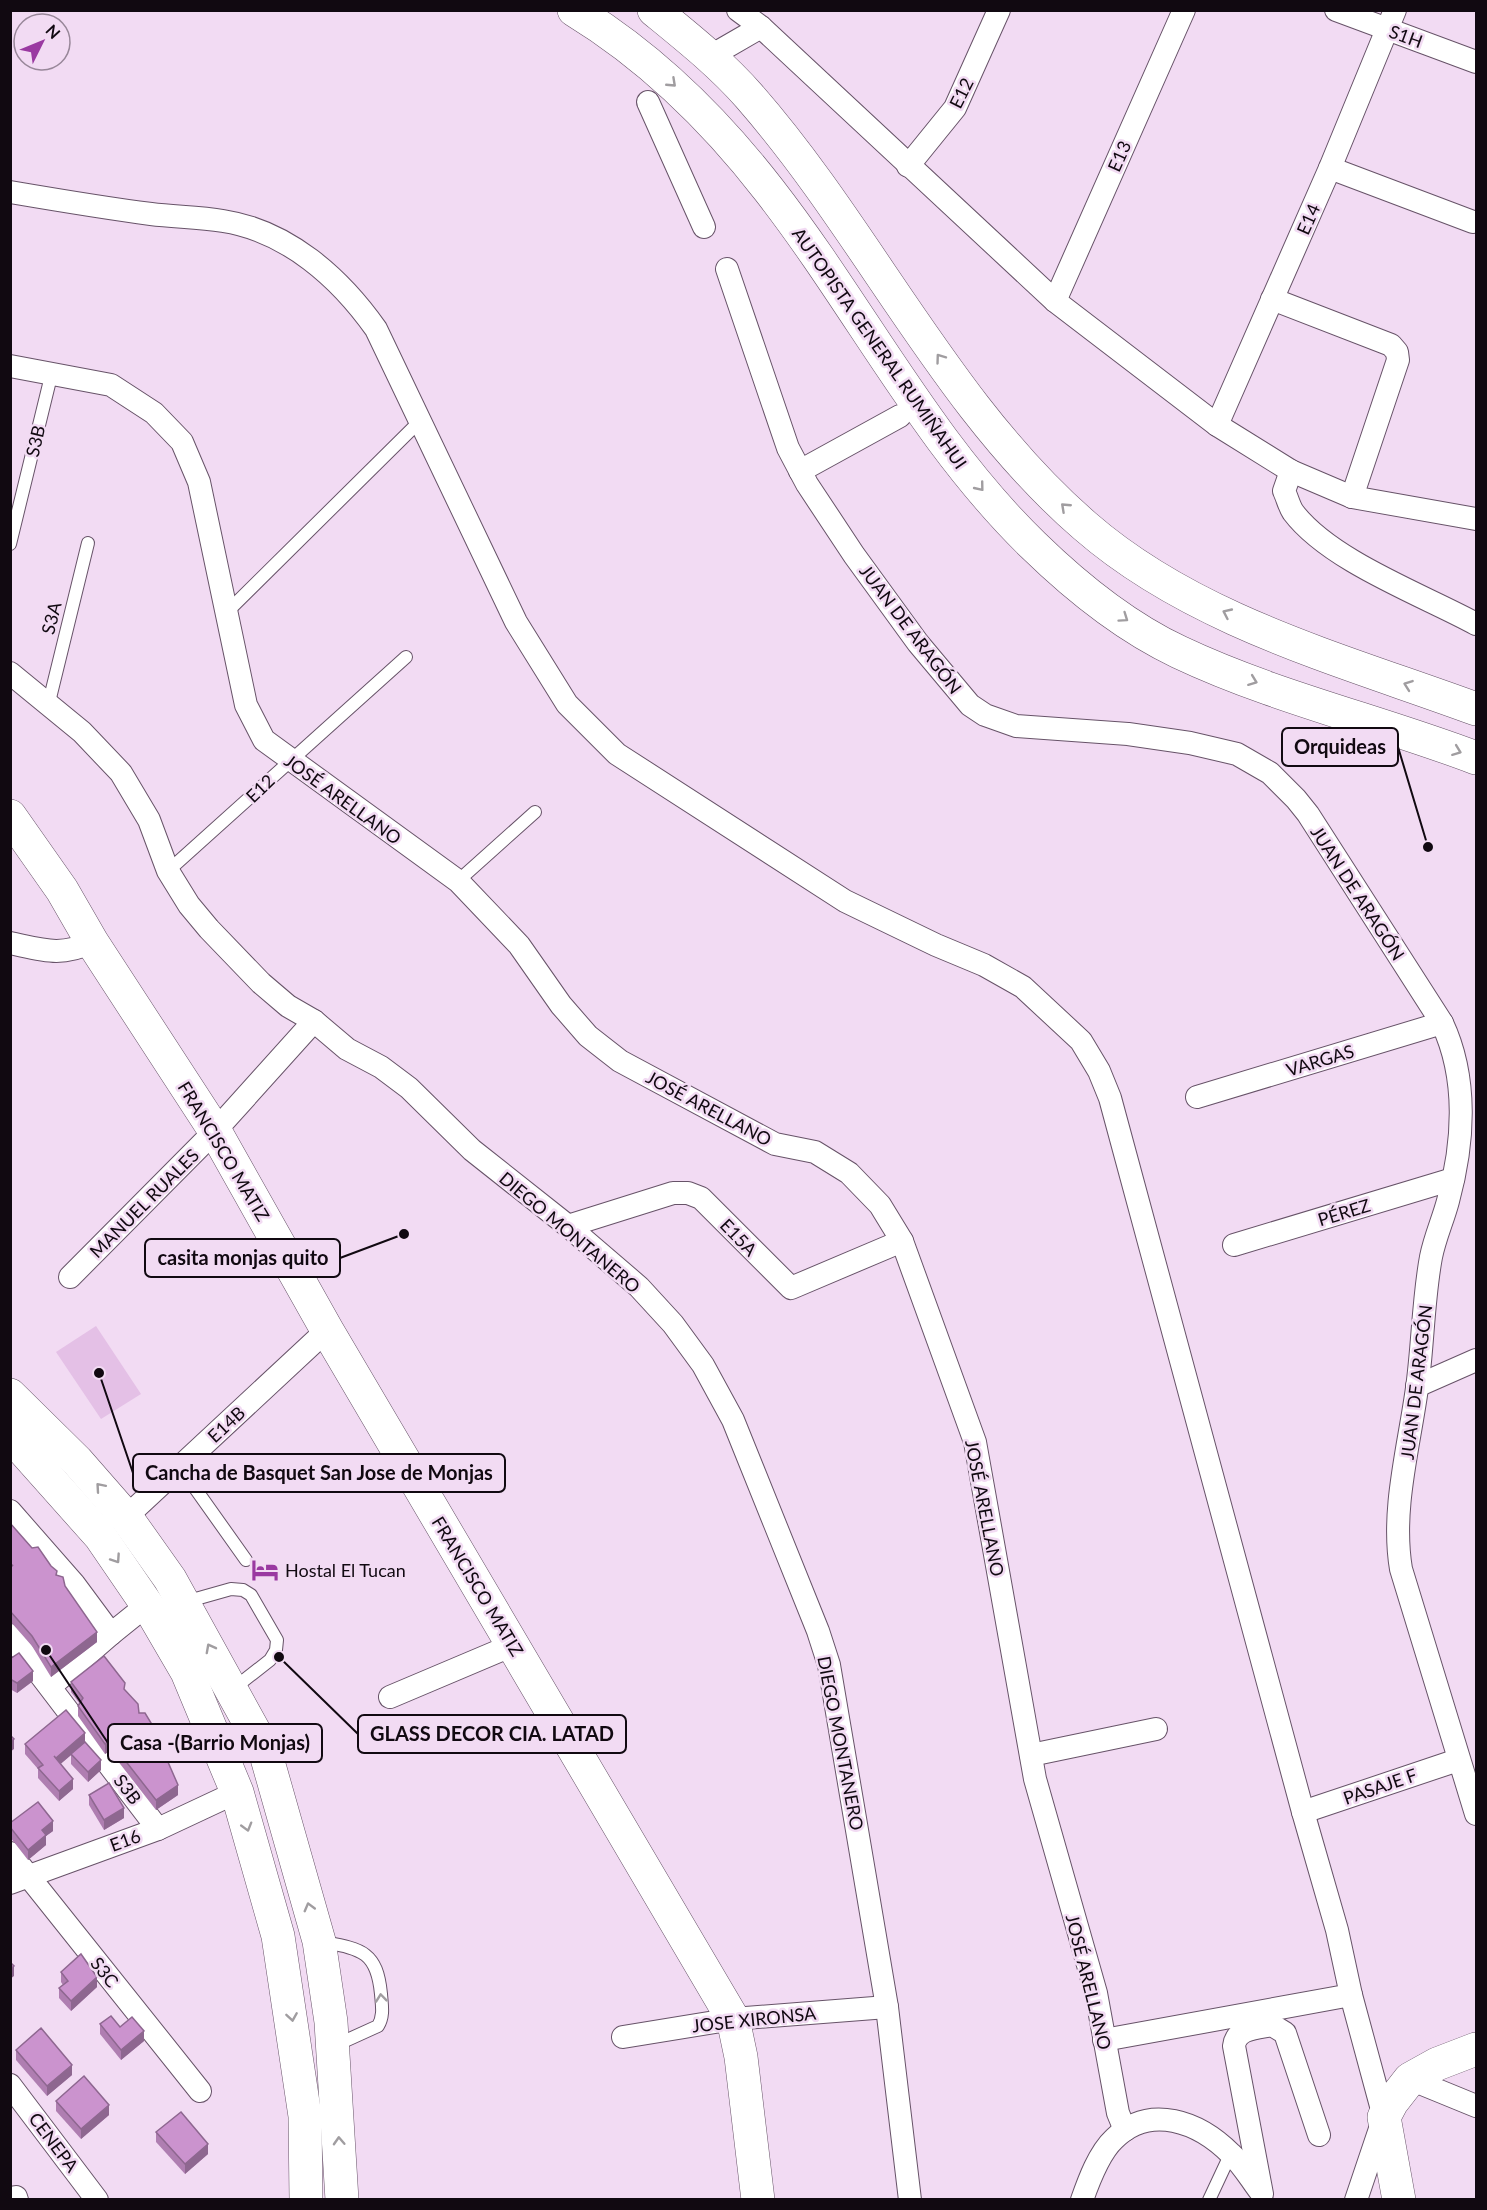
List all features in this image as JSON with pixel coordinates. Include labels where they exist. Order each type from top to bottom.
[{"type":"main road","name":"AUTOPISTA GENERAL RUMIÑAHUI","points":[[574,10],[634,61],[669,79],[713,123],[770,190],[944,444],[996,507],[1071,579],[1127,621],[1179,652],[1275,690],[1476,758]]},
{"type":"main road","points":[[654,10],[709,57],[748,95],[802,162],[982,416],[1035,478],[1086,527],[1145,572],[1202,602],[1295,644],[1472,704]]},
{"type":"main road","name":"FRANCISCO MATIZ","points":[[10,816],[62,890],[92,942],[215,1131],[327,1330],[734,2019],[741,2057],[758,2199]]},
{"type":"main road","points":[[10,1395],[77,1461],[126,1517],[184,1602],[265,1752],[319,1941],[333,2047],[342,2199]]},
{"type":"main road","points":[[10,1435],[100,1536],[147,1605],[187,1672],[213,1730],[237,1792],[278,1936],[305,2116],[306,2199]]},
{"type":"main road","points":[[1399,2199],[1384,2117],[1399,2089],[1410,2079],[1437,2064],[1476,2049]]},
{"type":"street","points":[[738,10],[761,27],[1055,301],[1217,425],[1291,471],[1352,497],[1476,519]]},
{"type":"street","name":"E12","points":[[908,166],[955,108],[999,10]]},
{"type":"street","name":"E13","points":[[1055,301],[1184,10]]},
{"type":"street","name":"S1H","points":[[1336,10],[1391,20],[1476,62]]},
{"type":"street","name":"E14","points":[[1217,425],[1330,168],[1391,20]]},
{"type":"street","points":[[709,57],[761,27]]},
{"type":"street","points":[[648,102],[704,226]]},
{"type":"street","points":[[1330,168],[1473,222]]},
{"type":"street","points":[[10,192],[150,214],[224,221],[260,231],[289,245],[312,260],[359,305],[376,329],[516,622],[567,704],[596,735],[617,754],[846,901],[936,945],[984,965],[1023,987],[1081,1041],[1099,1071],[1110,1098],[1337,1930],[1351,1995],[1384,2117],[1356,2199]]},
{"type":"street","name":"JUAN DE ARAGÓN","points":[[727,269],[788,448],[800,471],[854,555],[951,685],[984,716],[1016,726],[1128,734],[1211,747],[1237,754],[1270,773],[1308,814],[1442,1023],[1458,1064],[1461,1087],[1453,1179],[1431,1259],[1417,1386],[1398,1520],[1398,1551],[1458,1760],[1476,1814]]},
{"type":"street","points":[[1272,299],[1391,345],[1397,352],[1398,360],[1352,497]]},
{"type":"street","name":"JOSÉ ARELLANO","points":[[10,366],[52,372],[111,385],[154,413],[182,442],[199,482],[246,705],[264,740],[288,760],[458,881],[519,945],[561,1005],[588,1036],[620,1061],[775,1144],[815,1152],[849,1173],[880,1205],[902,1241],[975,1442],[1030,1755],[1096,1992],[1118,2113],[1125,2130]]},
{"type":"street","points":[[800,471],[900,416]]},
{"type":"street","points":[[1291,471],[1284,490],[1292,511],[1311,529],[1367,568],[1476,624]]},
{"type":"street","name":"DIEGO MONTANERO","points":[[10,673],[49,702],[82,732],[121,773],[150,820],[168,871],[189,905],[261,983],[288,1006],[314,1021],[347,1049],[381,1067],[409,1088],[472,1150],[568,1226],[639,1287],[673,1324],[703,1365],[733,1420],[818,1631],[829,1665],[887,2007],[910,2199]]},
{"type":"street","points":[[10,943],[72,952],[92,942]]},
{"type":"street","name":"MANUEL RUALES","points":[[70,1277],[215,1131],[314,1021]]},
{"type":"street","name":"VARGAS","points":[[1197,1097],[1442,1023]]},
{"type":"street","name":"PÉREZ","points":[[1234,1245],[1453,1179]]},
{"type":"street","name":"E15A","points":[[568,1226],[673,1193],[688,1193],[701,1198],[791,1288],[902,1241]]},
{"type":"street","name":"E14B","points":[[126,1517],[327,1330]]},
{"type":"street","points":[[1417,1386],[1476,1360]]},
{"type":"street","points":[[10,1511],[74,1584],[111,1634]]},
{"type":"street","points":[[51,1686],[147,1605]]},
{"type":"street","name":"S3B","points":[[10,1635],[158,1829]]},
{"type":"street","points":[[390,1697],[513,1645]]},
{"type":"street","points":[[1030,1755],[1156,1729]]},
{"type":"street","name":"PASAJE F","points":[[1303,1812],[1458,1760]]},
{"type":"street","name":"E16","points":[[20,1879],[158,1829],[237,1792]]},
{"type":"street","name":"S3C","points":[[10,1853],[20,1879],[200,2091]]},
{"type":"street","points":[[1104,2040],[1351,1995]]},
{"type":"street","name":"JOSE XIRONSA","points":[[623,2037],[734,2019],[887,2007]]},
{"type":"street","points":[[1265,2197],[1234,2046],[1234,2039],[1240,2032],[1272,2025],[1286,2033],[1319,2135]]},
{"type":"street","points":[[1410,2079],[1476,2106]]},
{"type":"street","name":"CENEPA","points":[[10,2085],[97,2199]]},
{"type":"street","points":[[1082,2199],[1113,2140],[1138,2122],[1158,2118],[1179,2120],[1200,2131],[1231,2153],[1265,2197]]},
{"type":"lane","name":"S3B","points":[[10,544],[52,372]]},
{"type":"lane","points":[[226,613],[421,420]]},
{"type":"lane","name":"S3A","points":[[49,702],[88,543]]},
{"type":"lane","name":"E12","points":[[168,871],[230,817],[288,760],[406,657]]},
{"type":"lane","points":[[458,881],[535,812]]},
{"type":"lane","points":[[180,1467],[246,1560]]},
{"type":"lane","points":[[184,1602],[231,1589],[243,1590],[251,1595],[277,1640],[276,1650],[270,1660],[232,1690]]},
{"type":"lane","points":[[319,1941],[357,1949],[369,1956],[379,1975],[383,2015],[378,2026],[333,2047]]},
{"type":"lane","points":[[1209,2199],[1231,2153]]},
{"type":"shaded area","points":[[96,1326],[141,1394],[101,1419],[56,1352]]},
{"type":"building","points":[[10,1523],[32,1548],[38,1547],[57,1571],[56,1575],[63,1577],[65,1586],[97,1632],[51,1667],[32,1636],[10,1611],[10,1568],[13,1565],[10,1566]]},
{"type":"building","points":[[19,1653],[33,1671],[17,1683],[10,1679],[10,1659]]},
{"type":"building","points":[[104,1656],[125,1683],[124,1689],[138,1704],[139,1713],[145,1713],[154,1728],[163,1727],[172,1744],[161,1746],[178,1785],[156,1800],[110,1741],[105,1744],[78,1706],[83,1698],[71,1682]]},
{"type":"building","points":[[66,1710],[85,1733],[56,1758],[54,1756],[73,1779],[59,1791],[38,1768],[43,1765],[25,1744]]},
{"type":"building","points":[[85,1742],[101,1760],[88,1772],[71,1754]]},
{"type":"building","points":[[109,1783],[124,1808],[104,1820],[89,1795]]},
{"type":"building","points":[[38,1802],[53,1821],[42,1830],[46,1835],[28,1850],[10,1827],[10,1823]]},
{"type":"building","points":[[81,1954],[97,1977],[71,2001],[59,1988],[68,1981],[61,1972]]},
{"type":"building","points":[[111,2016],[120,2027],[132,2017],[144,2031],[121,2050],[100,2024]]},
{"type":"building","points":[[41,2028],[72,2065],[47,2086],[16,2050]]},
{"type":"building","points":[[84,2076],[109,2105],[81,2129],[56,2101]]},
{"type":"building","points":[[181,2112],[208,2144],[185,2164],[156,2132]]},
{"type":"place","name":"Orquideas","points":[[1428,847]]},
{"type":"place","name":"casita monjas quito","points":[[404,1234]]},
{"type":"place","name":"Cancha de Basquet San Jose de Monjas","points":[[99,1373]]},
{"type":"place","name":"Hostal El Tucan","points":[[265,1570]]},
{"type":"place","name":"Casa -(Barrio Monjas)","points":[[46,1650]]},
{"type":"place","name":"GLASS DECOR CIA. LATAD","points":[[279,1657]]}]
